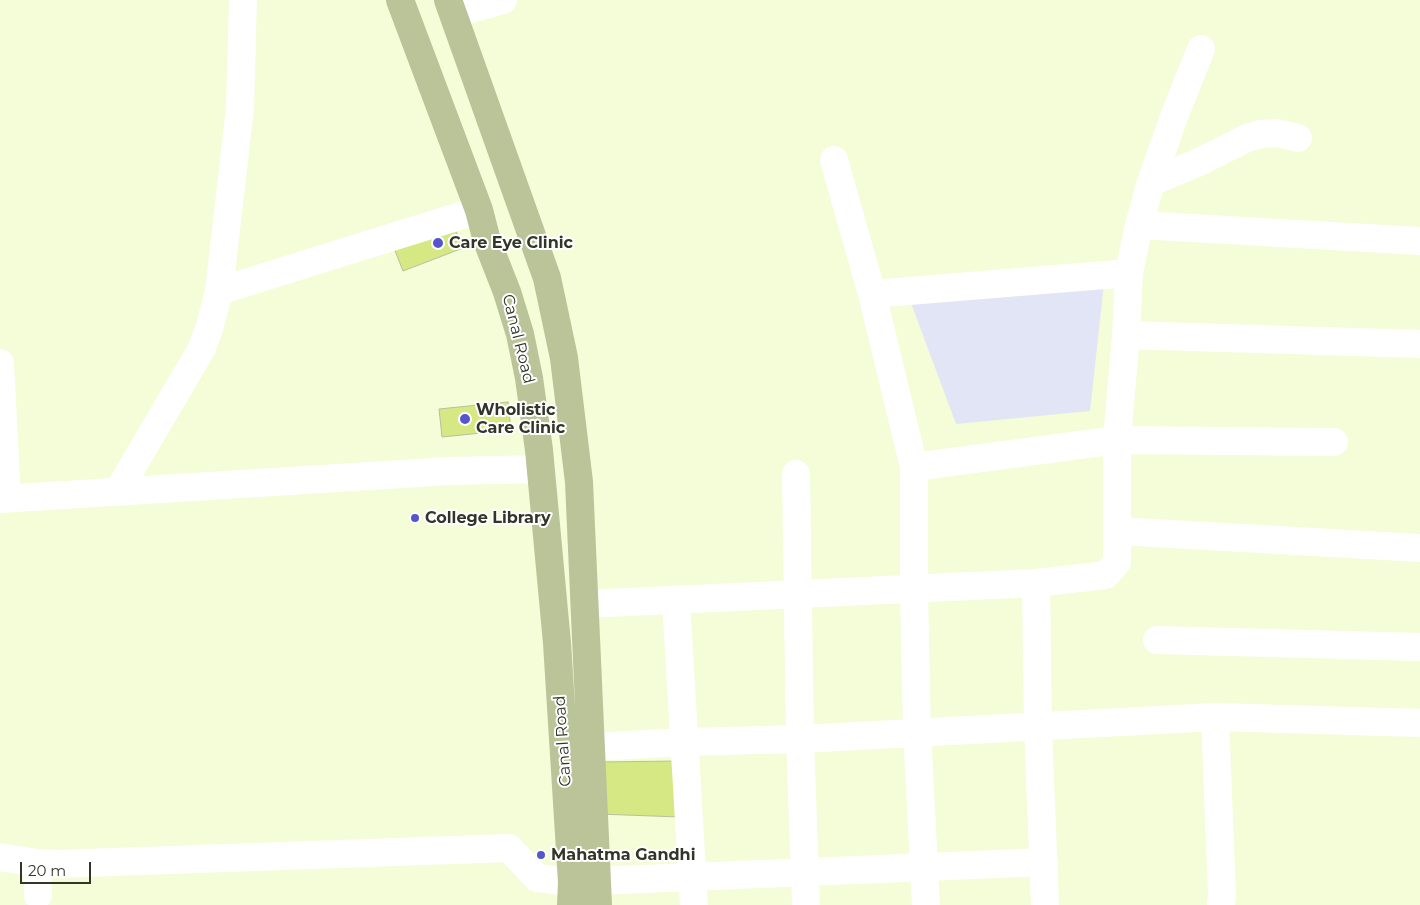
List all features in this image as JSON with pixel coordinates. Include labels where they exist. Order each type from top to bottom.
[{"type":"main road","name":"Canal Road","points":[[400,0],[479,210],[487,241],[507,292],[520,334],[529,378],[541,469],[557,643],[585,894]]},
{"type":"main road","name":"Canal Road","points":[[450,7],[547,278],[555,308],[564,358],[579,482],[585,604],[590,747],[585,894]]},
{"type":"street","points":[[118,491],[201,350],[209,329],[219,291],[240,108],[243,0]]},
{"type":"street","points":[[450,7],[496,1]]},
{"type":"street","points":[[585,604],[1036,583],[1106,576],[1117,562],[1117,440],[1126,336],[1129,273],[1139,225],[1151,182],[1201,49]]},
{"type":"street","points":[[1151,182],[1198,163],[1247,138],[1260,134],[1277,133],[1298,138]]},
{"type":"street","points":[[834,160],[872,294],[914,467],[917,732],[926,905]]},
{"type":"street","points":[[219,291],[479,210]]},
{"type":"street","points":[[1139,225],[1420,241]]},
{"type":"street","points":[[872,294],[1129,273]]},
{"type":"street","points":[[1126,336],[1420,344]]},
{"type":"street","points":[[0,363],[4,499],[450,471],[541,469]]},
{"type":"street","points":[[914,467],[1117,440],[1334,442]]},
{"type":"street","points":[[796,474],[800,739],[806,905]]},
{"type":"street","points":[[1118,531],[1420,548]]},
{"type":"street","points":[[1036,583],[1038,727],[1045,905]]},
{"type":"street","points":[[676,600],[694,905]]},
{"type":"street","points":[[1157,640],[1420,647]]},
{"type":"street","points":[[1215,717],[1221,905]]},
{"type":"street","points":[[590,747],[800,739],[1215,717],[1420,723]]},
{"type":"street","points":[[12,858],[509,848],[537,878],[585,894],[693,878],[804,871],[1044,862]]},
{"type":"street","points":[[12,858],[38,895]]},
{"type":"shaded area","points":[[1106,265],[1090,411],[956,424],[905,287]]},
{"type":"building","points":[[451,219],[463,248],[403,271],[392,243]]},
{"type":"building","points":[[508,402],[511,430],[442,437],[439,409]]},
{"type":"building","points":[[681,761],[680,817],[598,814],[596,762]]},
{"type":"place","name":"Care Eye Clinic","points":[[438,243]]},
{"type":"place","name":"Wholistic Care Clinic","points":[[465,419]]},
{"type":"place","name":"College Library","points":[[415,518]]},
{"type":"place","name":"Mahatma Gandhi","points":[[541,855]]}]
